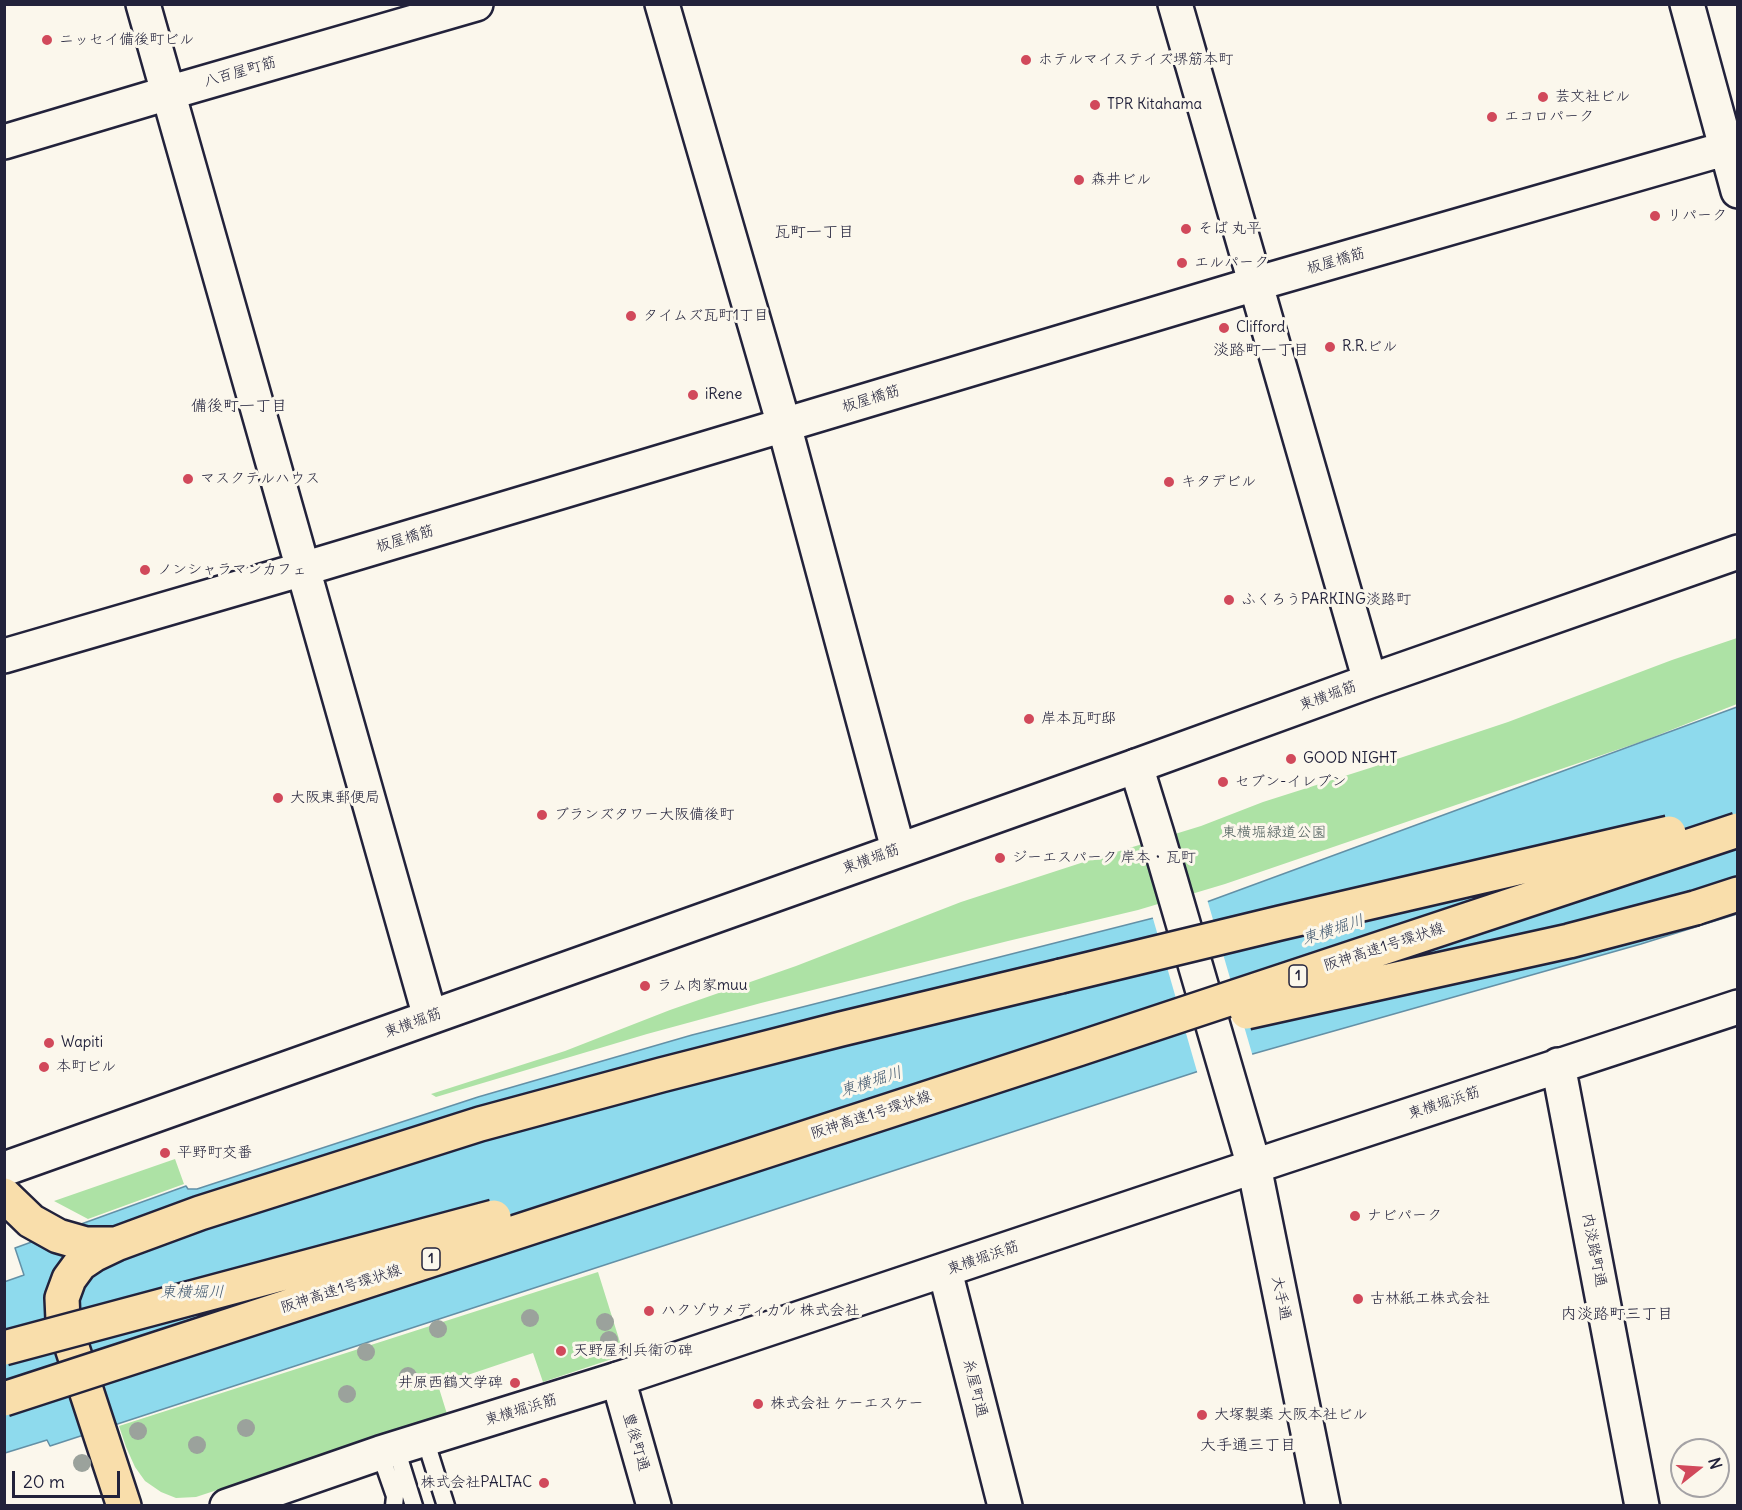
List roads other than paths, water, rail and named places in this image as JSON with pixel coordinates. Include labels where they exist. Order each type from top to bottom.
[{"type":"highway","points":[[124,1506],[63,1320],[62,1298],[69,1279],[80,1264],[116,1244],[200,1214],[480,1124],[672,1072],[1257,928],[1737,816]]},
{"type":"highway","name":"阪神高速1号環状線","points":[[4,1399],[1078,1049],[1737,830]]},
{"type":"highway","points":[[1078,1049],[1569,941],[1695,908],[1737,894]]},
{"type":"highway","points":[[4,1348],[858,1120]]},
{"type":"highway","points":[[6,1188],[31,1221],[58,1236],[87,1244],[116,1244]]},
{"type":"street","points":[[143,4],[430,1017]]},
{"type":"street","name":"八百屋町筋","points":[[4,142],[476,4]]},
{"type":"street","points":[[662,4],[784,425],[898,849]]},
{"type":"street","points":[[1174,4],[1370,681]]},
{"type":"street","points":[[1688,4],[1732,147],[1737,191]]},
{"type":"street","name":"板屋橋筋","points":[[4,656],[303,569],[1255,284],[1732,147]]},
{"type":"street","name":"東横堀筋","points":[[6,1188],[430,1017],[1737,552]]},
{"type":"street","name":"大手通","points":[[1136,766],[1254,1166],[1323,1506]]},
{"type":"street","name":"東横堀浜筋","points":[[227,1506],[400,1447],[618,1379],[945,1271],[1254,1166],[1737,1007]]},
{"type":"street","name":"内淡路町通","points":[[1558,1065],[1642,1506]]},
{"type":"street","name":"糸屋町通","points":[[945,1271],[1005,1506]]},
{"type":"street","name":"豊後町通","points":[[618,1379],[654,1506]]},
{"type":"lane","points":[[394,1506],[400,1447]]},
{"type":"lane","points":[[400,1447],[414,1506]]},
{"type":"lane","points":[[400,1447],[446,1506]]},
{"type":"water","name":"東横堀川","points":[[1737,707],[1737,914],[1641,944],[1242,1057],[50,1446],[47,1440],[5,1453],[4,1282],[24,1275],[15,1248],[186,1186],[188,1189],[197,1189],[478,1097],[692,1035],[1185,910]]},
{"type":"place","name":"ニッセイ備後町ビル","points":[[47,40]]},
{"type":"place","name":"ホテルマイステイズ堺筋本町","points":[[1026,60]]},
{"type":"place","name":"芸文社ビル","points":[[1543,97]]},
{"type":"place","name":"TPR Kitahama","points":[[1095,105]]},
{"type":"place","name":"エコロパーク","points":[[1492,117]]},
{"type":"place","name":"森井ビル","points":[[1079,180]]},
{"type":"place","name":"リパーク","points":[[1655,216]]},
{"type":"place","name":"そば 丸平","points":[[1186,229]]},
{"type":"place","name":"エルパーク","points":[[1182,263]]},
{"type":"place","name":"タイムズ瓦町1丁目","points":[[631,316]]},
{"type":"place","name":"Clifford","points":[[1224,328]]},
{"type":"place","name":"R.R.ビル","points":[[1330,347]]},
{"type":"place","name":"iRene","points":[[693,395]]},
{"type":"place","name":"マスクテルハウス","points":[[188,479]]},
{"type":"place","name":"キタデビル","points":[[1169,482]]},
{"type":"place","name":"ノンシャラマンカフェ","points":[[145,570]]},
{"type":"place","name":"ふくろうPARKING淡路町","points":[[1229,600]]},
{"type":"place","name":"岸本瓦町邸","points":[[1029,719]]},
{"type":"place","name":"GOOD NIGHT","points":[[1291,759]]},
{"type":"place","name":"セブン-イレブン","points":[[1223,782]]},
{"type":"place","name":"大阪東郵便局","points":[[278,798]]},
{"type":"place","name":"ブランズタワー大阪備後町","points":[[542,815]]},
{"type":"place","name":"ジーエスパーク 岸本・瓦町","points":[[1000,858]]},
{"type":"place","name":"ラム肉家muu","points":[[645,986]]},
{"type":"place","name":"Wapiti","points":[[49,1043]]},
{"type":"place","name":"本町ビル","points":[[44,1067]]},
{"type":"place","name":"平野町交番","points":[[165,1153]]},
{"type":"place","name":"ナビパーク","points":[[1355,1216]]},
{"type":"place","name":"古林紙工株式会社","points":[[1358,1299]]},
{"type":"place","name":"ハクゾウメディカル 株式会社","points":[[649,1311]]},
{"type":"place","name":"天野屋利兵衛の碑","points":[[561,1351]]},
{"type":"place","name":"井原西鶴文学碑","points":[[515,1383]]},
{"type":"place","name":"株式会社 ケーエスケー","points":[[758,1404]]},
{"type":"place","name":"大塚製薬 大阪本社ビル","points":[[1202,1415]]},
{"type":"place","name":"株式会社PALTAC","points":[[544,1483]]},
{"type":"district","name":"瓦町一丁目","points":[[814,232]]},
{"type":"district","name":"淡路町一丁目","points":[[1261,350]]},
{"type":"district","name":"備後町一丁目","points":[[239,406]]},
{"type":"district","name":"内淡路町三丁目","points":[[1617,1314]]},
{"type":"district","name":"大手通三丁目","points":[[1248,1445]]},
{"type":"park label","name":"東横堀緑道公園","points":[[1274,833]]}]
